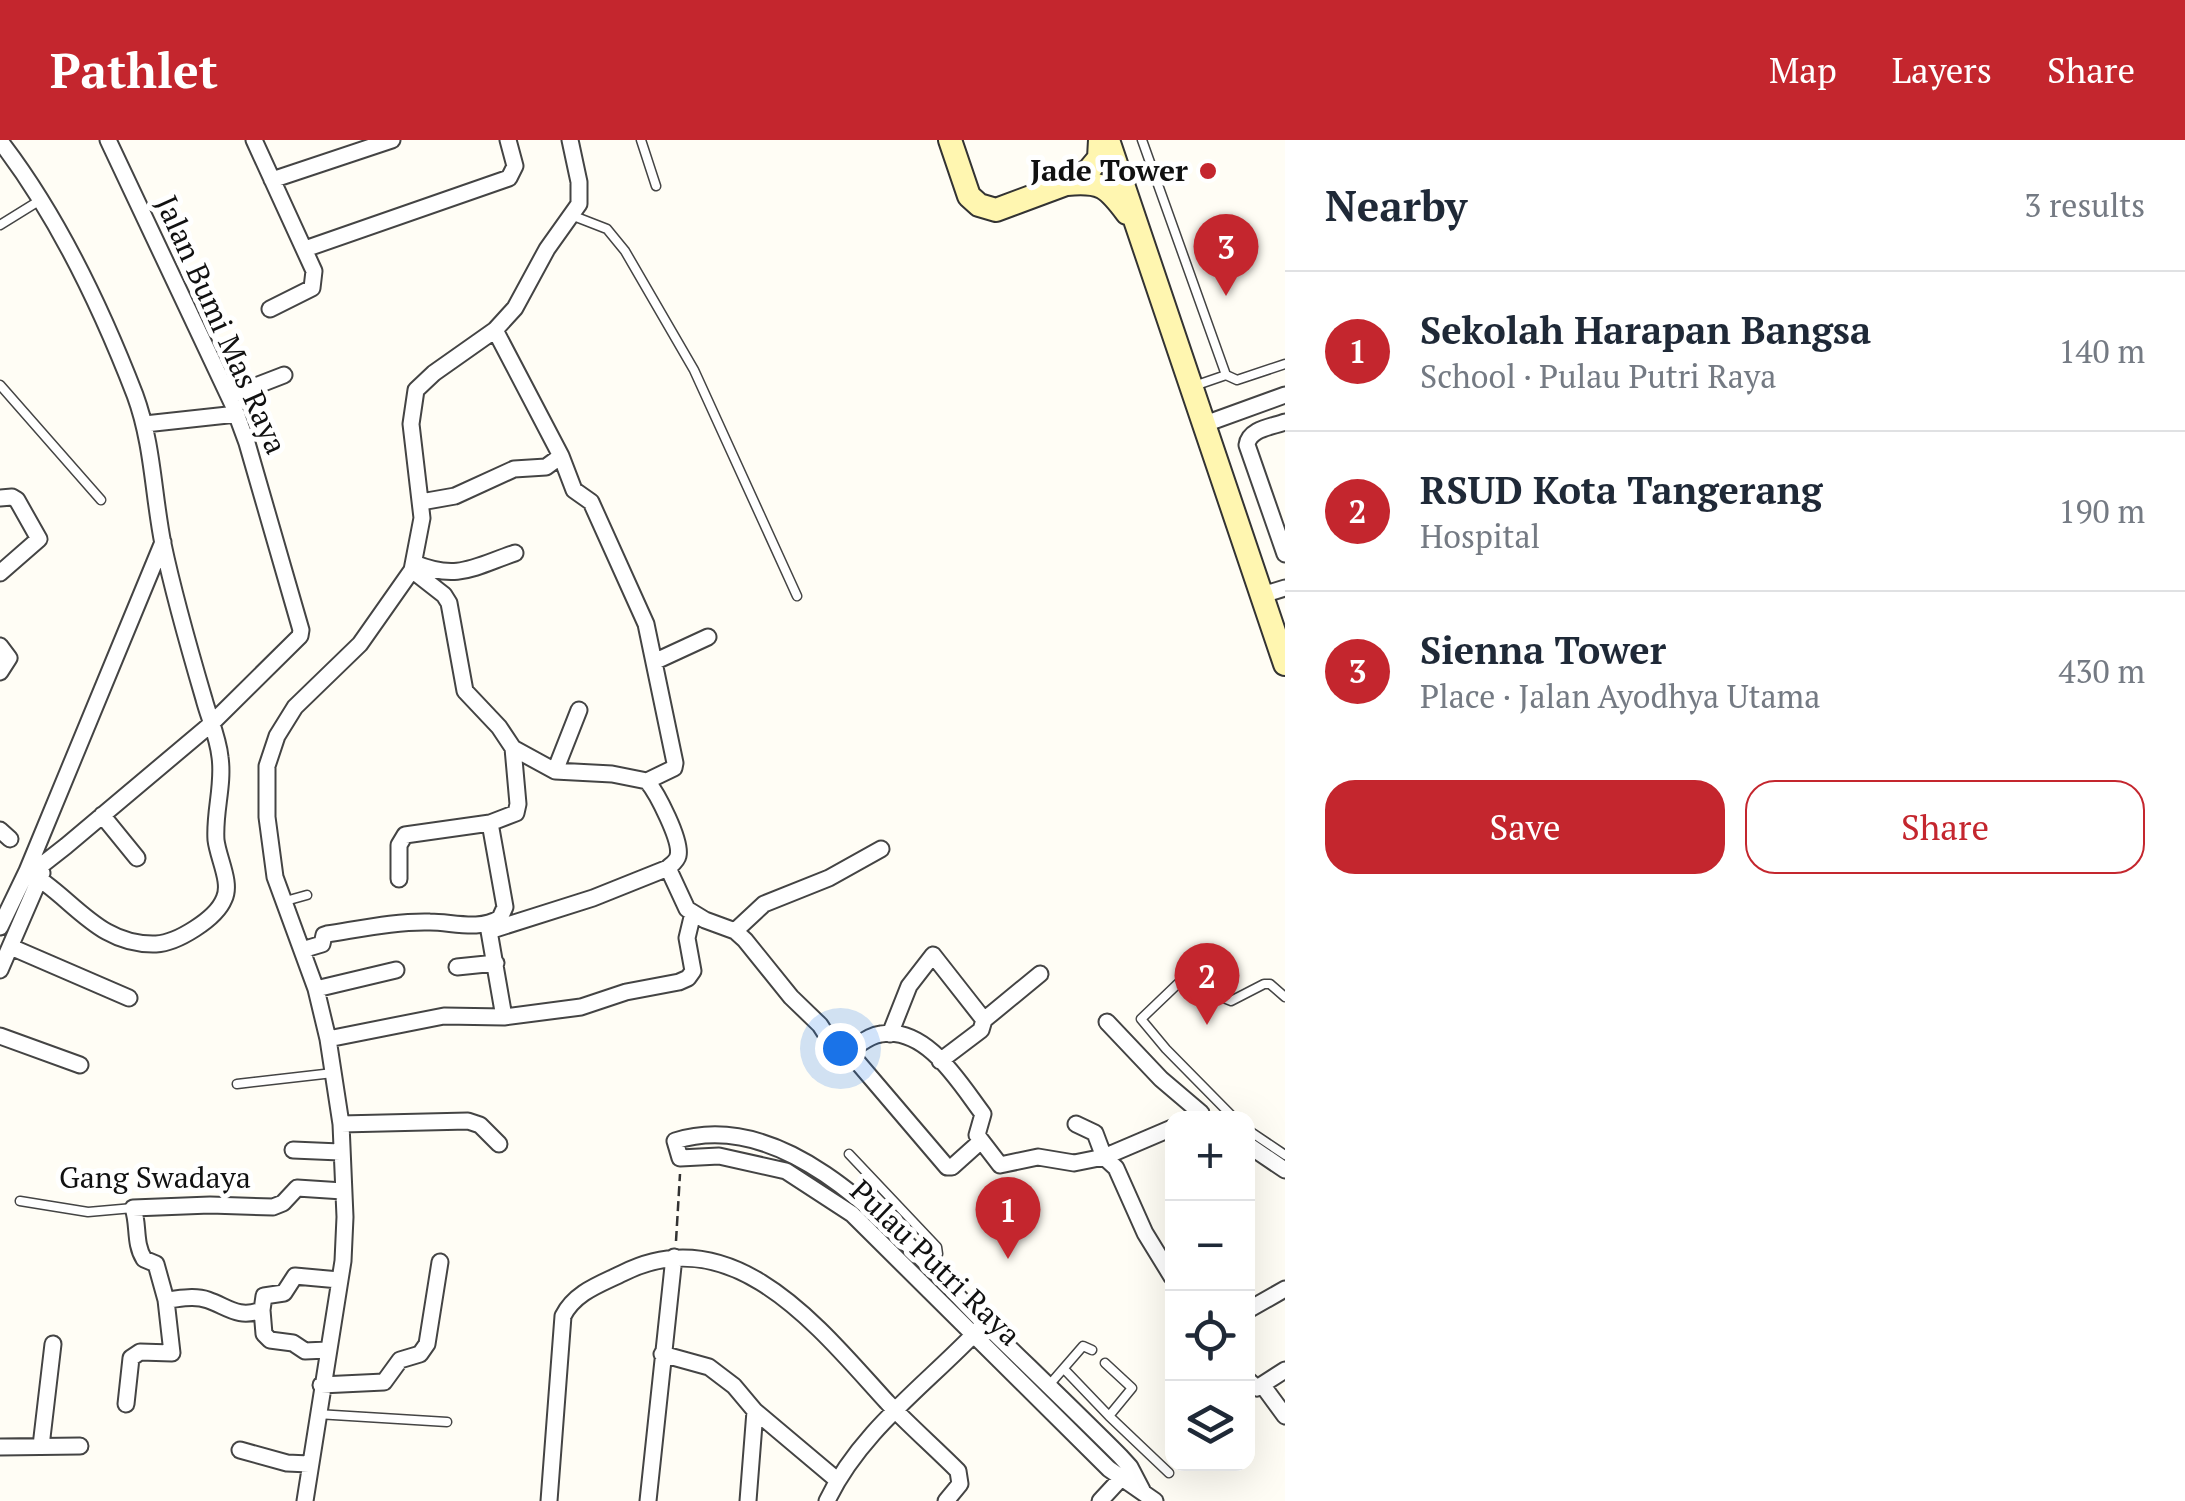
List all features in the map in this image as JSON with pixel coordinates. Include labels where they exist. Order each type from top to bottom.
[{"type":"street","name":"Jalan Bumi Mas Raya","points":[[37,871],[211,724],[300,636],[301,630],[235,404],[108,140]]},
{"type":"street","points":[[254,140],[314,271],[312,288],[270,310]]},
{"type":"street","points":[[272,180],[390,140]]},
{"type":"street","points":[[305,249],[509,178],[515,166],[508,140]]},
{"type":"street","points":[[306,1501],[345,1217],[341,1124],[316,989],[274,877],[266,818],[267,766],[277,736],[295,707],[370,632],[413,566],[421,536],[412,424],[416,390],[434,372],[495,330],[515,308],[547,249],[579,204],[570,140]]},
{"type":"street","points":[[950,140],[969,196],[979,206],[996,210],[1066,184],[1089,170],[1104,140]]},
{"type":"street","points":[[1104,140],[1271,603],[1285,664]]},
{"type":"street","points":[[0,141],[42,199],[93,302],[144,424],[154,462],[163,542],[220,757],[216,842],[227,887],[223,903],[214,913],[170,941],[142,942],[98,928],[37,871]]},
{"type":"street","points":[[1066,184],[1089,182],[1103,186],[1136,222]]},
{"type":"street","points":[[495,330],[561,456],[574,490],[591,502],[646,624],[675,764],[648,781],[612,774],[554,771],[512,748]]},
{"type":"street","points":[[144,424],[235,404],[284,374]]},
{"type":"street","points":[[1205,424],[1285,395]]},
{"type":"street","points":[[1285,422],[1253,433],[1247,445],[1285,554]]},
{"type":"street","points":[[421,502],[455,496],[514,469],[546,468],[561,456]]},
{"type":"street","points":[[0,498],[12,496],[17,500],[39,540],[0,573]]},
{"type":"street","points":[[0,970],[163,542]]},
{"type":"street","points":[[413,566],[454,574],[515,553]]},
{"type":"street","points":[[399,880],[399,845],[404,835],[490,823],[516,813],[518,804],[512,748],[499,726],[465,691],[449,603],[413,566]]},
{"type":"street","points":[[1271,603],[1285,588]]},
{"type":"street","points":[[656,661],[708,637]]},
{"type":"street","points":[[0,646],[9,658],[0,672]]},
{"type":"street","points":[[554,771],[579,710]]},
{"type":"street","points":[[302,950],[319,946],[324,935],[336,932],[430,922],[489,927],[593,898],[668,868],[676,861],[678,848],[663,805],[648,781]]},
{"type":"street","points":[[102,815],[137,858]]},
{"type":"street","points":[[489,927],[500,918],[504,907],[490,823]]},
{"type":"street","points":[[735,930],[764,904],[829,878],[881,849]]},
{"type":"street","points":[[668,868],[682,904],[692,913],[735,930],[790,997],[820,1024],[838,1053],[849,1052],[870,1038],[890,1034],[922,1044],[983,1114],[978,1135],[1002,1166],[1038,1156],[1074,1163],[1104,1157],[1165,1131]]},
{"type":"street","points":[[0,928],[37,871]]},
{"type":"street","points":[[328,1040],[444,1016],[504,1017],[581,1007],[626,992],[666,986],[688,978],[693,972],[686,938],[692,913]]},
{"type":"street","points":[[489,927],[504,1017]]},
{"type":"street","points":[[10,947],[129,998]]},
{"type":"street","points":[[890,1034],[910,986],[933,955],[984,1020]]},
{"type":"street","points":[[456,967],[496,963]]},
{"type":"street","points":[[316,989],[396,970]]},
{"type":"street","points":[[940,1061],[981,1030],[984,1020],[1040,974]]},
{"type":"street","points":[[1106,1022],[1194,1111]]},
{"type":"street","points":[[0,1036],[80,1064]]},
{"type":"street","points":[[849,1052],[947,1167],[952,1168],[981,1140]]},
{"type":"street","points":[[341,1124],[468,1121],[480,1126],[498,1144]]},
{"type":"street","points":[[1076,1124],[1095,1133],[1104,1157],[1116,1168],[1144,1233],[1165,1262]]},
{"type":"street","name":"Pulau Putri Raya","points":[[1125,1473],[1050,1384],[979,1330],[928,1264],[863,1201],[794,1156],[756,1140],[718,1136],[678,1139],[675,1143],[680,1158],[719,1156],[786,1171],[852,1214],[979,1330],[1142,1490],[1155,1501]]},
{"type":"street","points":[[293,1150],[340,1152]]},
{"type":"street","points":[[1255,1150],[1285,1170]]},
{"type":"street","points":[[786,1171],[794,1156]]},
{"type":"street","name":"Gang Swadaya","points":[[132,1208],[273,1206],[283,1204],[297,1188],[343,1191]]},
{"type":"street","points":[[126,1404],[129,1366],[134,1354],[172,1353],[166,1300],[156,1264],[144,1259],[137,1246],[137,1220],[132,1208]]},
{"type":"street","points":[[648,1501],[674,1257]]},
{"type":"street","points":[[550,1501],[563,1316],[569,1304],[642,1263],[674,1257],[722,1264],[768,1286],[813,1322],[958,1471],[960,1484],[946,1501]]},
{"type":"street","points":[[321,1386],[384,1382],[400,1360],[420,1354],[430,1328],[440,1262]]},
{"type":"street","points":[[327,1350],[305,1351],[293,1343],[270,1340],[264,1334],[264,1296],[284,1293],[295,1276],[339,1280]]},
{"type":"street","points":[[1255,1306],[1285,1289]]},
{"type":"street","points":[[166,1300],[210,1300],[234,1313],[262,1310]]},
{"type":"street","points":[[827,1501],[837,1480],[895,1410],[979,1330]]},
{"type":"street","points":[[40,1446],[53,1344]]},
{"type":"street","points":[[662,1354],[709,1367],[837,1480]]},
{"type":"street","points":[[1285,1370],[1255,1383],[1285,1416]]},
{"type":"street","points":[[748,1501],[755,1411]]},
{"type":"street","points":[[0,1447],[80,1446]]},
{"type":"street","points":[[240,1450],[288,1463],[310,1464]]},
{"type":"street","points":[[1100,1501],[1125,1473]]},
{"type":"lane","points":[[641,140],[656,186]]},
{"type":"lane","points":[[1142,140],[1226,375]]},
{"type":"lane","points":[[0,225],[42,199]]},
{"type":"lane","points":[[571,216],[607,230],[625,251],[694,370],[796,596]]},
{"type":"lane","points":[[1192,386],[1226,375],[1237,380],[1285,364]]},
{"type":"lane","points":[[0,385],[101,500]]},
{"type":"lane","points":[[282,902],[307,896]]},
{"type":"lane","points":[[1227,1111],[1141,1019],[1188,974],[1198,976],[1221,998],[1231,1001],[1264,984],[1270,984],[1285,997]]},
{"type":"lane","points":[[236,1084],[333,1073]]},
{"type":"lane","points":[[1255,1135],[1285,1155]]},
{"type":"lane","points":[[849,1154],[940,1250],[928,1264]]},
{"type":"lane","name":"Gang Swadaya","points":[[20,1201],[88,1212],[132,1208]]},
{"type":"lane","points":[[1050,1384],[1083,1346],[1092,1350]]},
{"type":"lane","points":[[1105,1362],[1132,1388],[1108,1416]]},
{"type":"lane","points":[[1064,1369],[1169,1473]]},
{"type":"lane","points":[[317,1414],[447,1422]]},
{"type":"path","points":[[674,1257],[680,1158]]},
{"type":"place","name":"Jade Tower","points":[[1208,171]]},
{"type":"place","name":"Sienna Tower","points":[[1226,296]]},
{"type":"place","name":"RSUD Kota Tangerang","points":[[1207,1025]]},
{"type":"place","name":"Sekolah Harapan Bangsa","points":[[1008,1259]]}]
